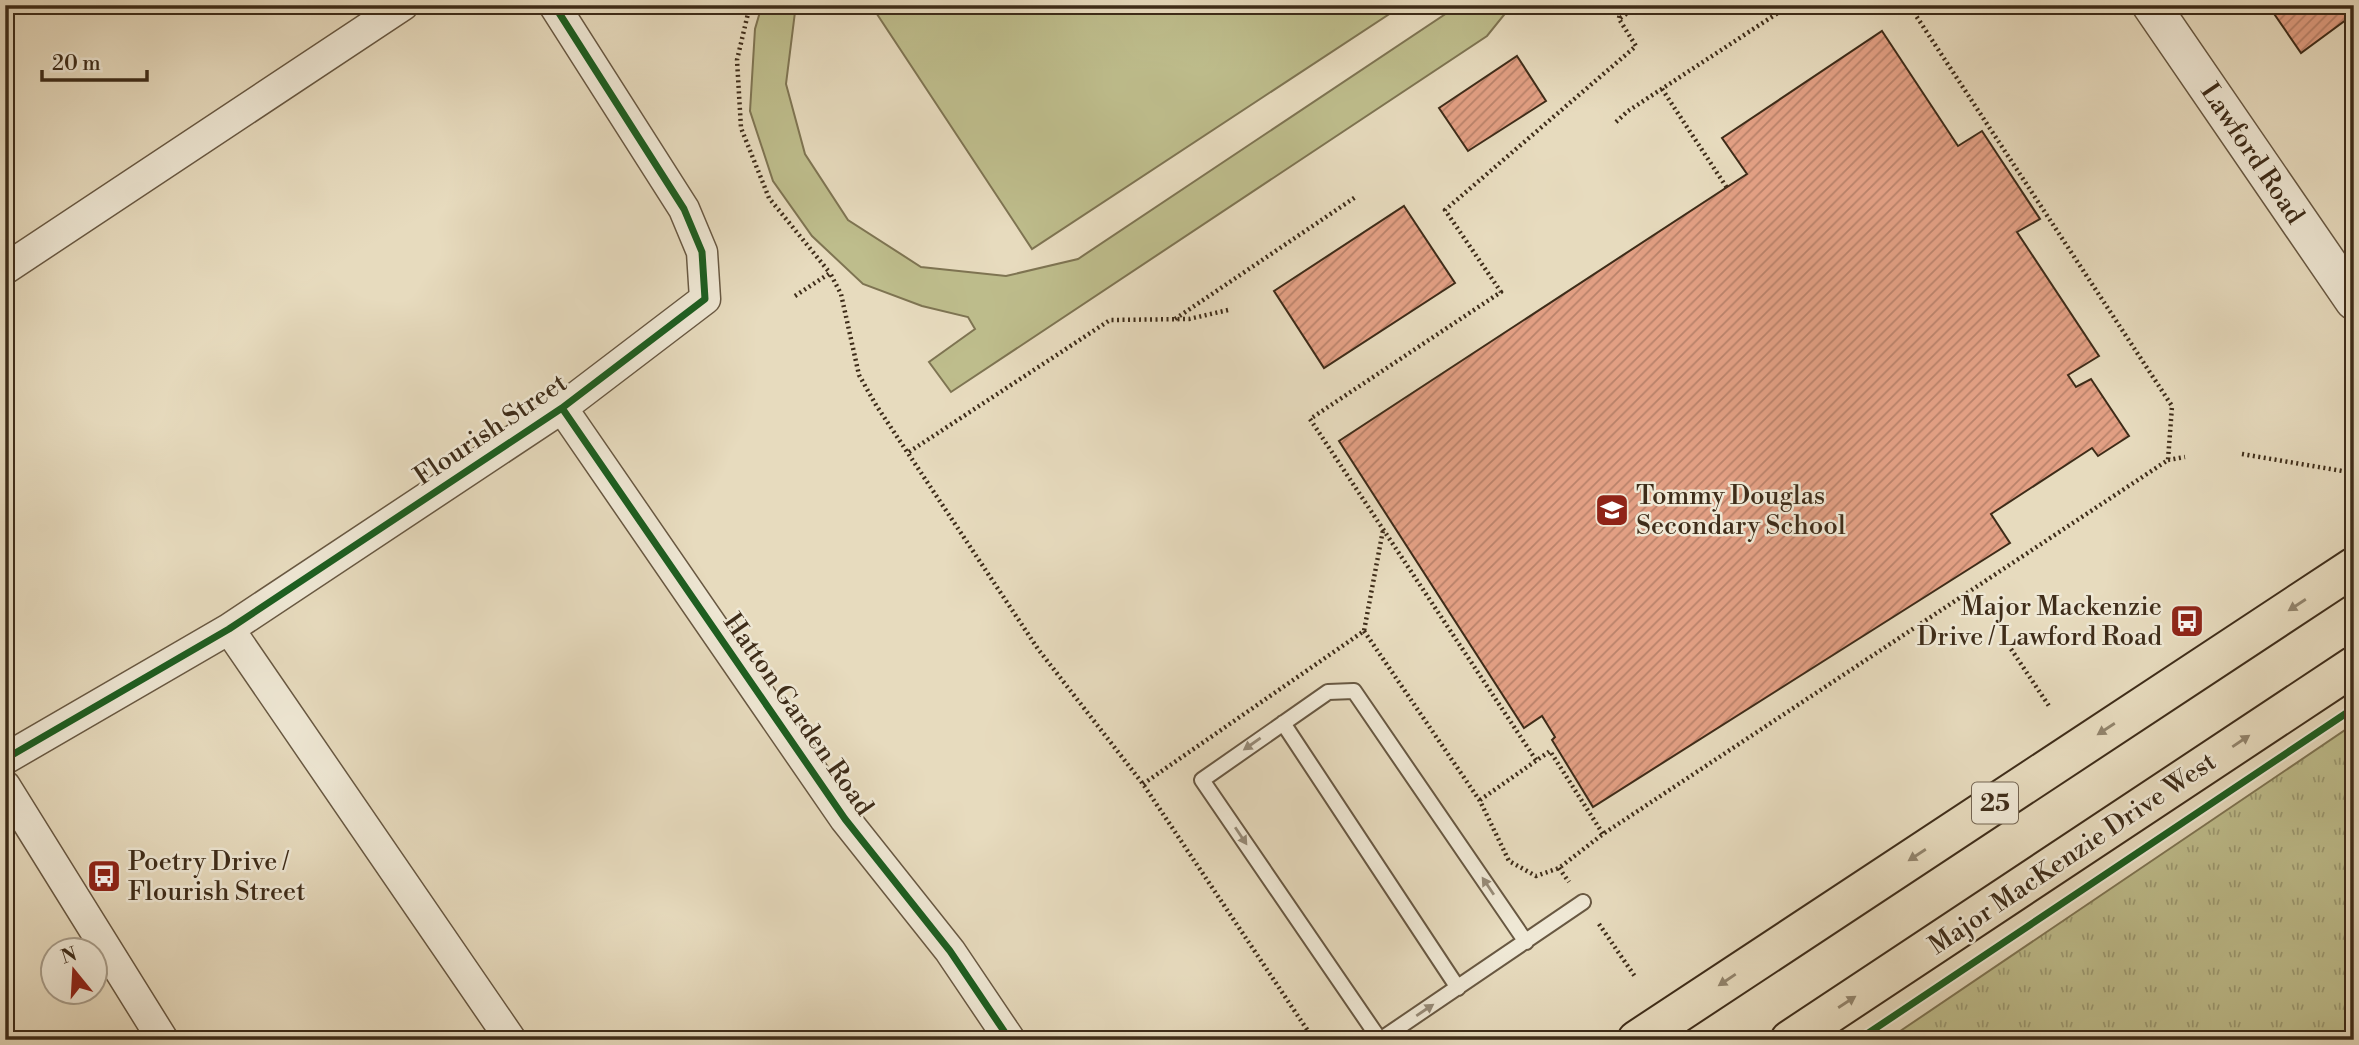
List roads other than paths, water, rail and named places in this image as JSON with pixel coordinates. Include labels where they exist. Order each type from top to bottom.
[{"type":"main road","name":"25","points":[[1637,1040],[2354,567]]},
{"type":"main road","name":"Major MacKenzie Drive West","points":[[1790,1040],[2354,666]]},
{"type":"street","points":[[5,269],[403,5]]},
{"type":"street","name":"Flourish Street","points":[[5,759],[229,629],[562,408],[705,299],[702,252],[684,209],[554,5]]},
{"type":"street","name":"Lawford Road","points":[[2151,5],[2354,301]]},
{"type":"street","name":"Hatton Garden Road","points":[[562,408],[845,819],[950,951],[1010,1040]]},
{"type":"street","points":[[229,629],[511,1040]]},
{"type":"street","points":[[5,786],[163,1040]]},
{"type":"lane","points":[[1526,942],[1354,691],[1328,692],[1202,779],[1380,1040],[1526,942],[1583,902]]},
{"type":"lane","points":[[1283,723],[1458,988]]},
{"type":"place","name":"Tommy Douglas Secondary School","points":[[1612,510]]},
{"type":"place","name":"Major Mackenzie Drive / Lawford Road","points":[[2187,621]]},
{"type":"place","name":"Poetry Drive / Flourish Street","points":[[104,876]]}]
